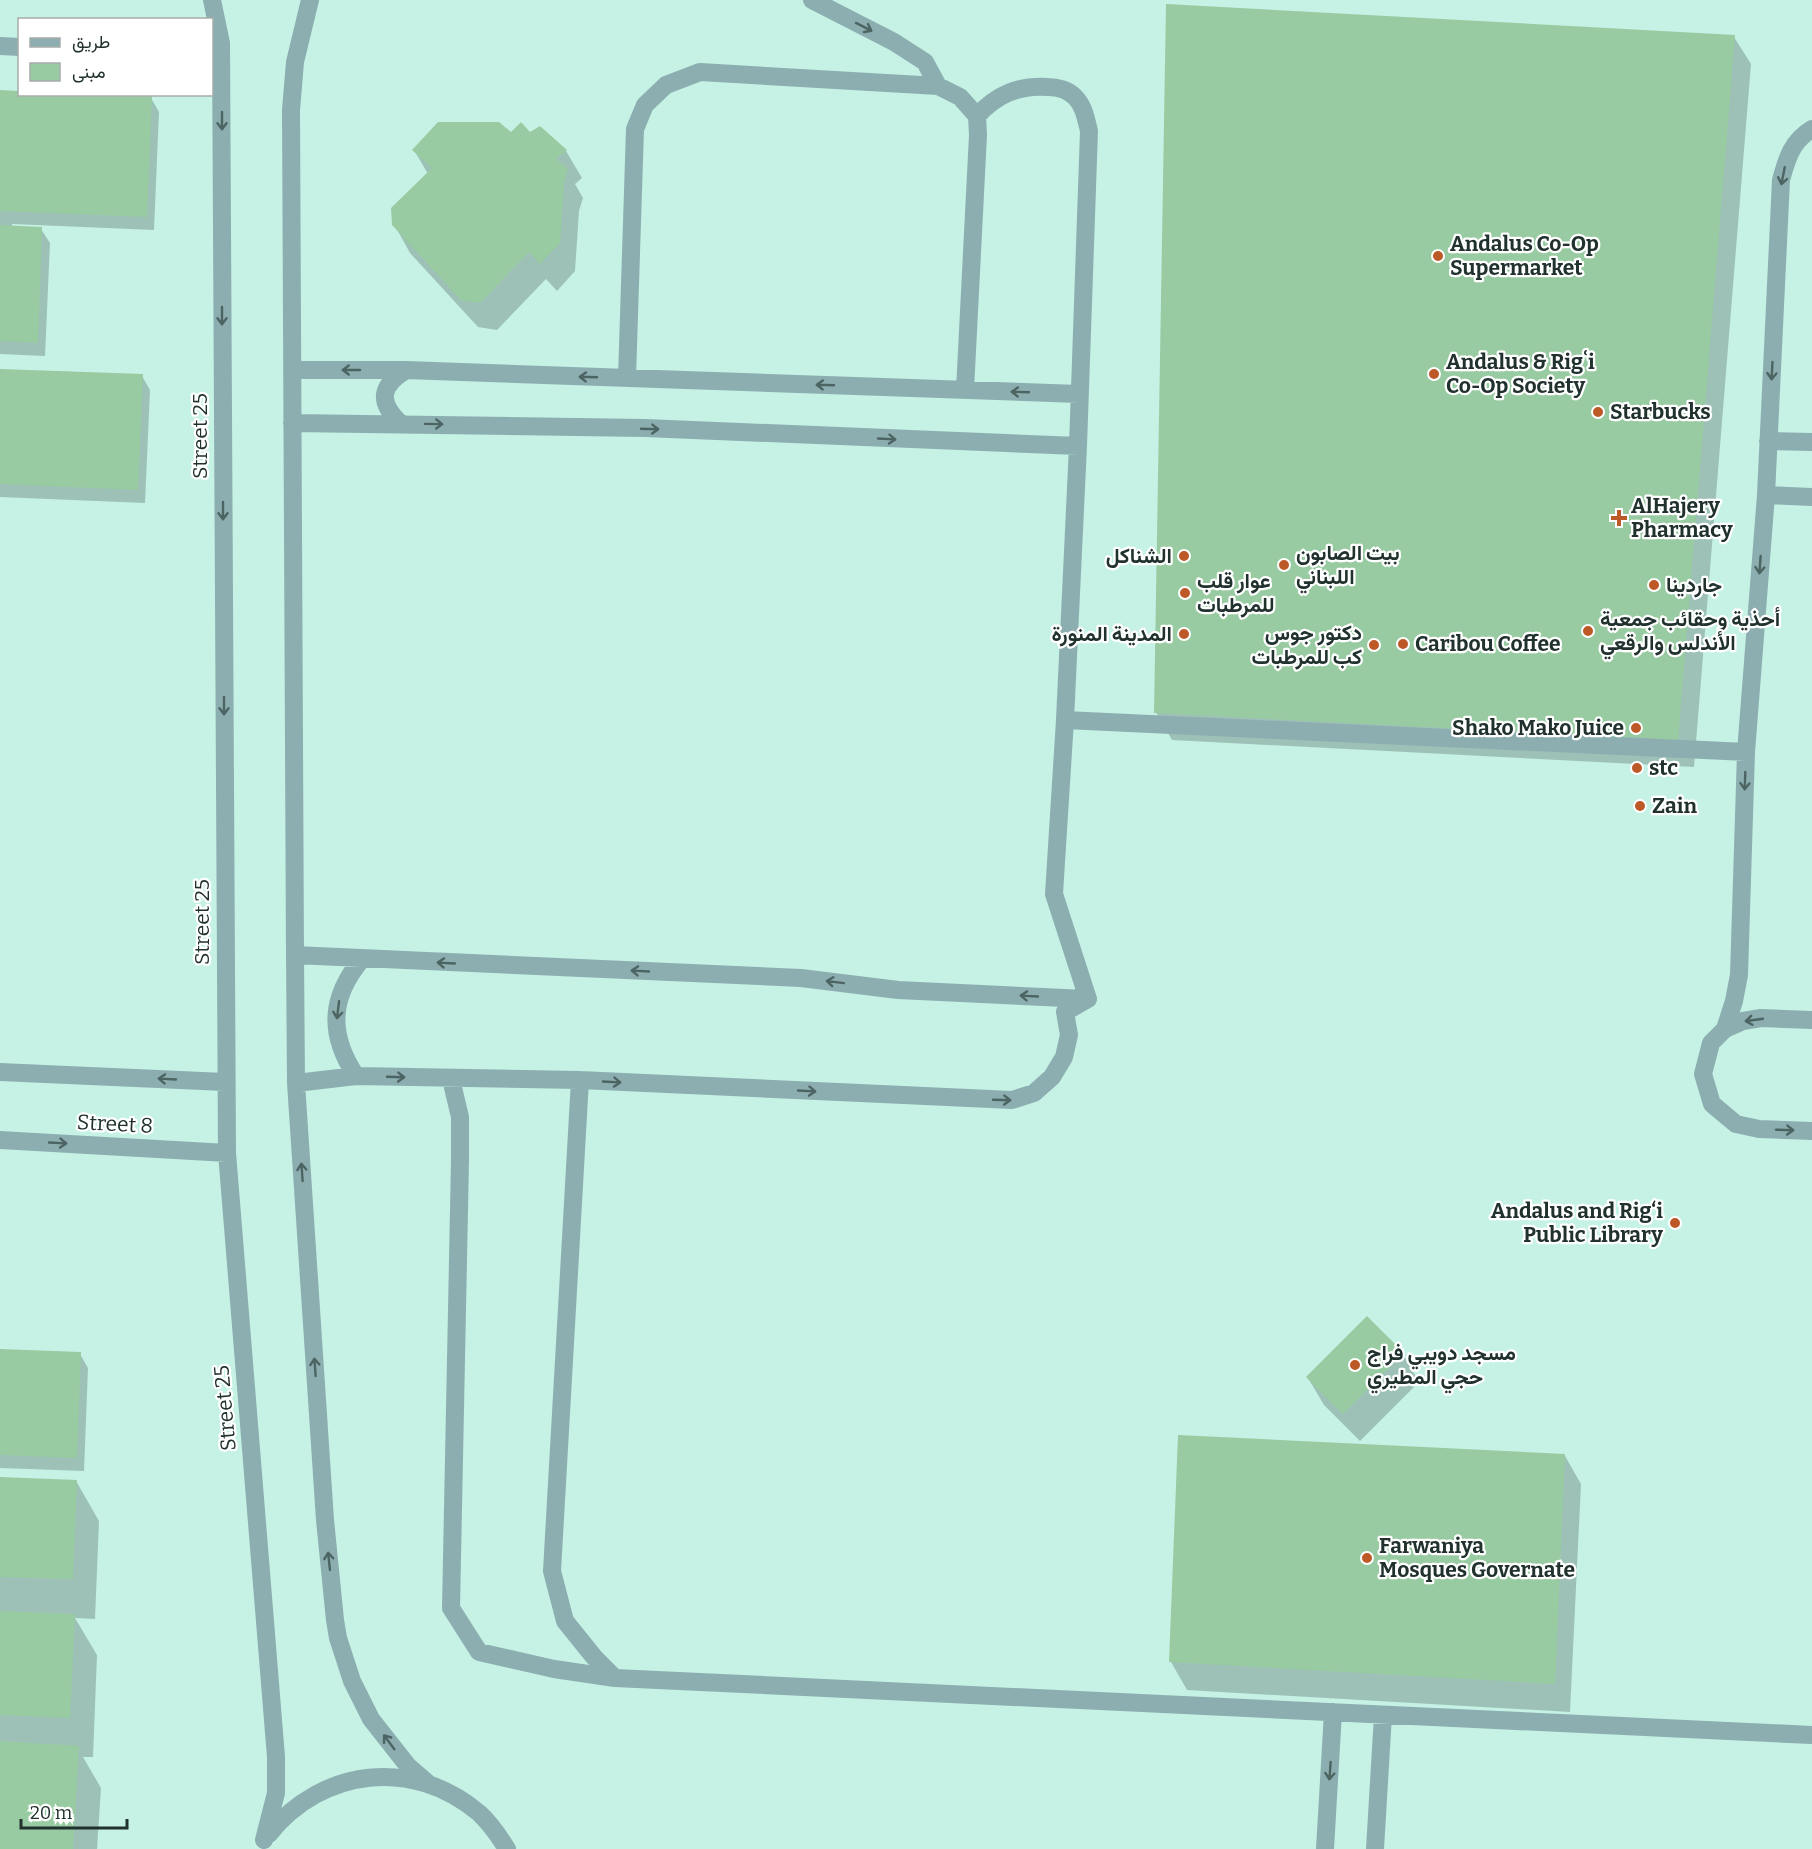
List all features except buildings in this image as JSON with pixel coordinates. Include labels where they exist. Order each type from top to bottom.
[{"type":"street","name":"Street 25","points":[[212,0],[221,44],[216,55],[225,1082],[227,1153],[275,1748],[276,1794],[262,1845]]},
{"type":"street","points":[[310,0],[298,45],[293,77],[295,955],[297,1083],[325,1520],[338,1638],[352,1681],[371,1719],[408,1766],[429,1785]]},
{"type":"street","points":[[812,0],[894,42],[925,62],[938,86]]},
{"type":"street","points":[[0,46],[18,47]]},
{"type":"street","points":[[627,378],[635,129],[645,105],[666,85],[700,72],[938,86],[960,97],[977,116],[978,135],[965,390]]},
{"type":"street","points":[[977,116],[989,103],[1008,92],[1032,86],[1057,87],[1074,96],[1085,112],[1089,131],[1065,720],[1054,894],[1088,999]]},
{"type":"street","points":[[1725,1029],[1739,975],[1746,752],[1766,495],[1781,180],[1788,153],[1801,135],[1812,129]]},
{"type":"street","points":[[292,369],[406,370],[1078,394]]},
{"type":"street","points":[[400,423],[387,412],[384,394],[391,379],[406,370]]},
{"type":"street","points":[[292,423],[645,428],[1077,446]]},
{"type":"street","points":[[1768,441],[1812,442]]},
{"type":"street","points":[[1766,495],[1812,497]]},
{"type":"street","points":[[1065,720],[1746,752]]},
{"type":"street","points":[[295,955],[801,978],[898,990],[1088,999]]},
{"type":"street","points":[[356,1076],[339,1043],[336,1025],[337,1007],[342,989],[351,973],[363,959]]},
{"type":"street","points":[[297,1083],[356,1076],[580,1080],[1012,1100],[1034,1093],[1052,1077],[1064,1057],[1069,1035],[1065,1012],[1088,999]]},
{"type":"street","points":[[1812,1020],[1761,1018],[1743,1021],[1725,1029],[1712,1043],[1703,1074],[1712,1104],[1736,1124],[1759,1129],[1812,1131]]},
{"type":"street","points":[[0,1072],[225,1082]]},
{"type":"street","points":[[451,1078],[460,1117],[451,1608],[479,1652],[554,1669],[615,1678],[1812,1735]]},
{"type":"street","points":[[580,1080],[552,1571],[565,1621],[594,1657],[615,1678]]},
{"type":"street","name":"Street 8","points":[[0,1140],[227,1153]]},
{"type":"street","points":[[1325,1849],[1333,1712]]},
{"type":"street","points":[[1375,1849],[1383,1715]]},
{"type":"street","points":[[262,1845],[280,1821],[298,1805],[319,1792],[342,1782],[391,1776],[416,1780],[461,1799],[480,1814],[507,1849]]},
{"type":"place","name":"Andalus Co-Op Supermarket","points":[[1438,256]]},
{"type":"place","name":"Andalus & Rigʿi Co-Op Society","points":[[1434,374]]},
{"type":"place","name":"Starbucks","points":[[1598,412]]},
{"type":"place","name":"AlHajery Pharmacy","points":[[1619,518]]},
{"type":"place","name":"الشناكل","points":[[1184,556]]},
{"type":"place","name":"بيت الصابون اللبناني","points":[[1284,565]]},
{"type":"place","name":"جاردينا","points":[[1654,585]]},
{"type":"place","name":"عوار قلب للمرطبات","points":[[1185,593]]},
{"type":"place","name":"أحذية وحقائب جمعية الأندلس والرقعي","points":[[1588,631]]},
{"type":"place","name":"المدينة المنورة","points":[[1184,634]]},
{"type":"place","name":"Caribou Coffee","points":[[1403,644]]},
{"type":"place","name":"دكتور جوس كب للمرطبات","points":[[1374,645]]},
{"type":"place","name":"Shako Mako Juice","points":[[1636,728]]},
{"type":"place","name":"stc","points":[[1637,768]]},
{"type":"place","name":"Zain","points":[[1640,806]]},
{"type":"place","name":"Andalus and Rig‘i Public Library","points":[[1675,1223]]},
{"type":"place","name":"مسجد دويبي فراج حجي المطيري","points":[[1355,1365]]},
{"type":"place","name":"Farwaniya Mosques Governate","points":[[1367,1558]]}]
